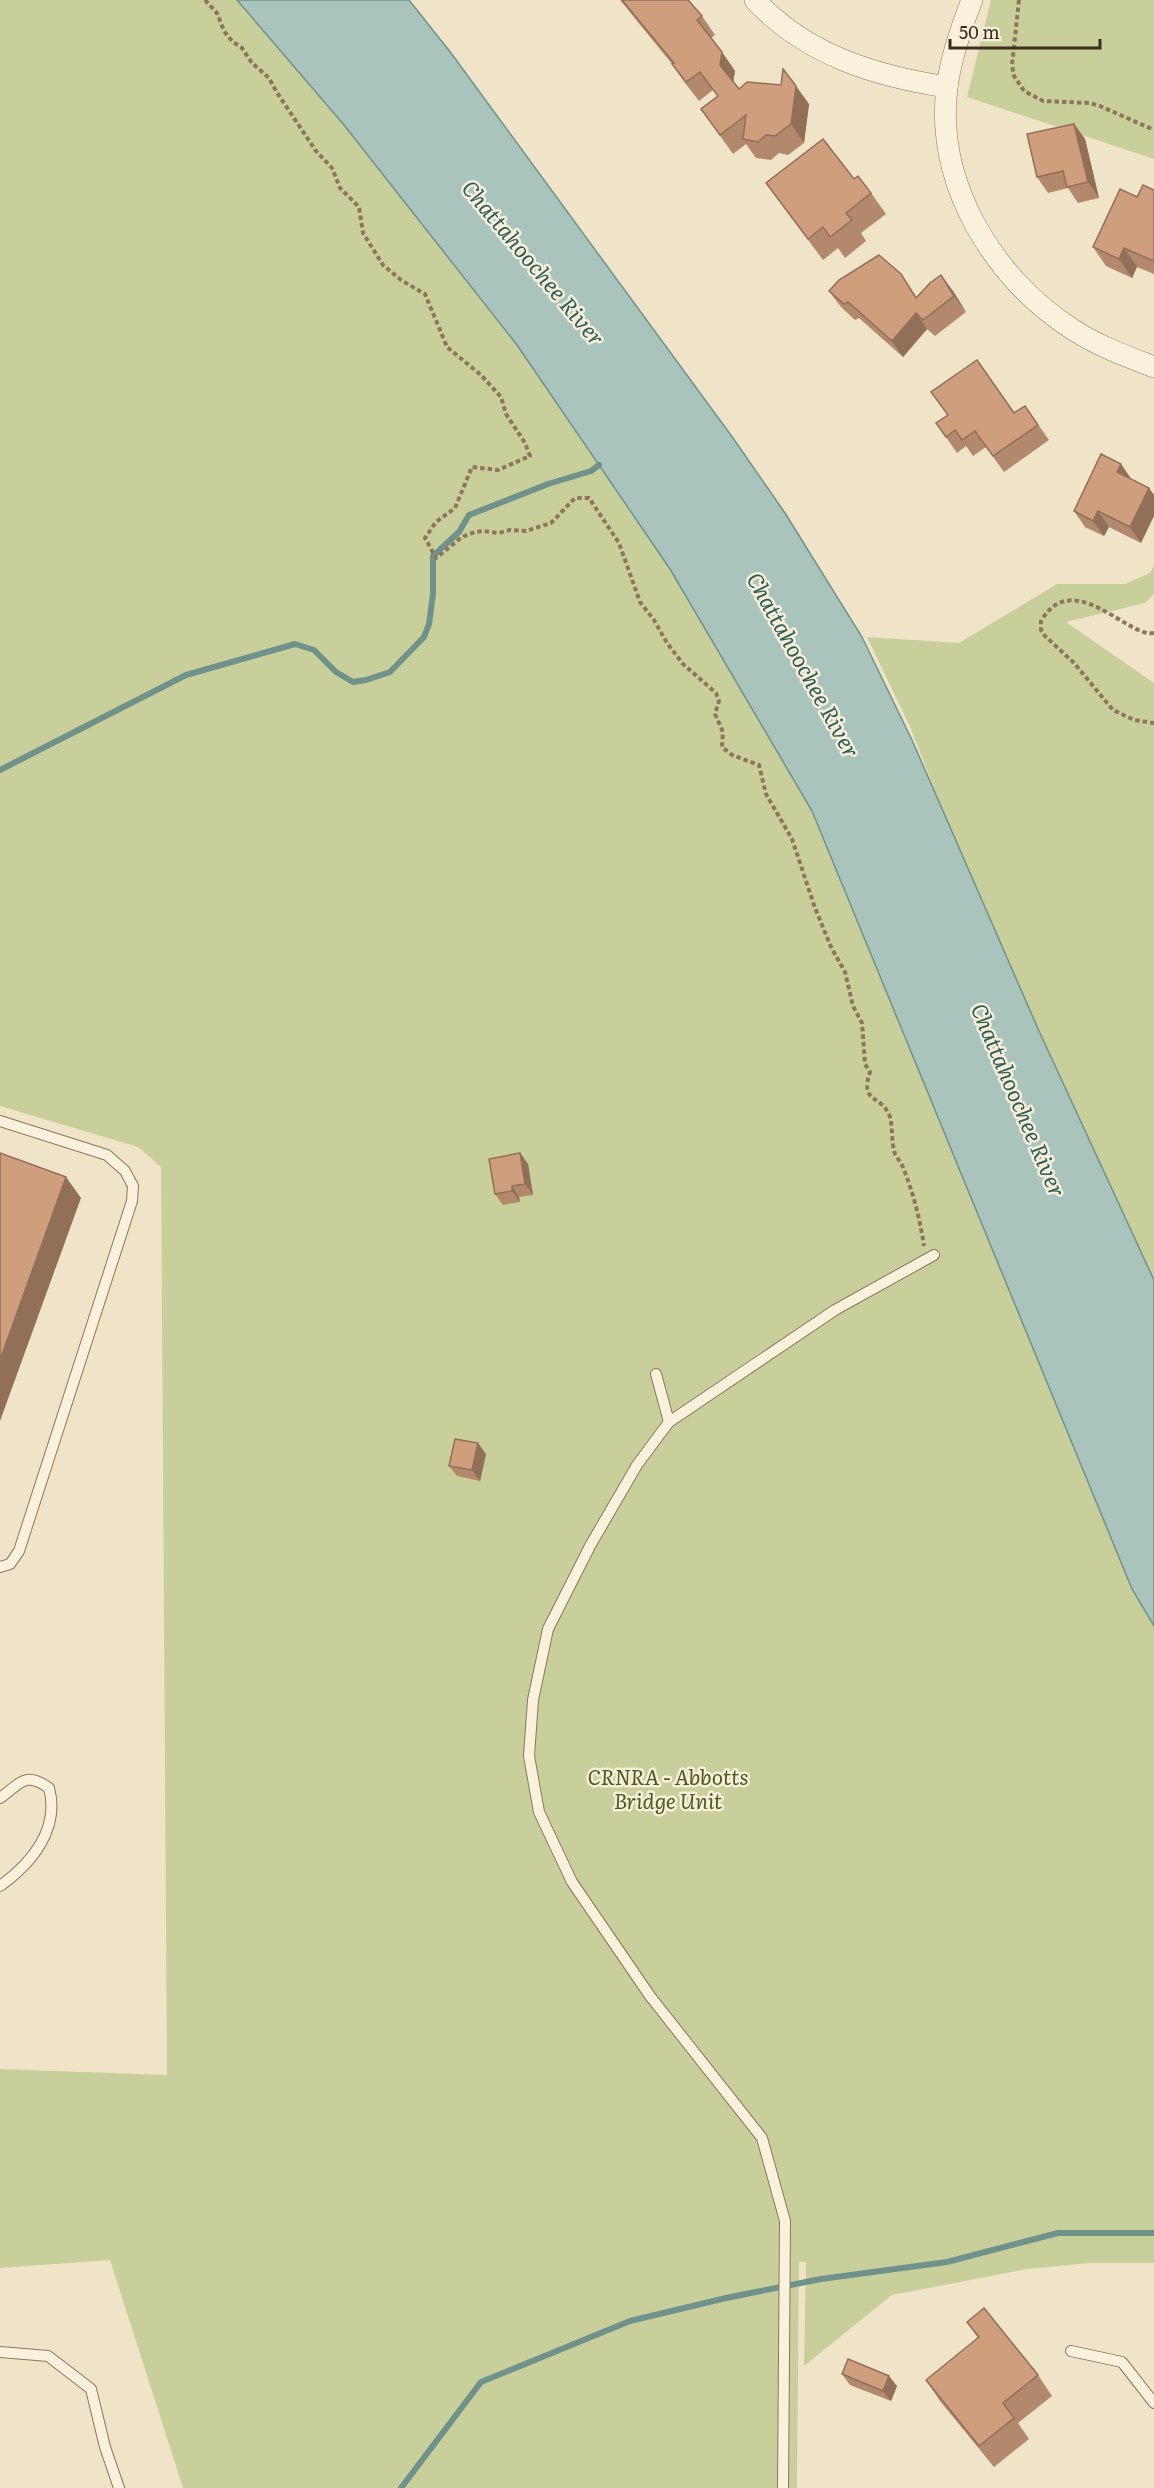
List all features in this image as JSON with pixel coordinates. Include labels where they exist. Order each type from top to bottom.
[{"type":"street","points":[[755,0],[799,37],[842,61],[900,80],[947,87]]},
{"type":"street","points":[[972,0],[960,32],[947,87],[946,120],[952,160],[964,205],[993,255],[1036,302],[1072,329],[1110,351],[1154,367]]},
{"type":"lane","points":[[0,1121],[107,1155],[125,1171],[133,1186],[132,1202],[19,1551],[10,1564],[0,1567]]},
{"type":"lane","points":[[783,2488],[785,2221],[762,2138],[650,1996],[572,1882],[539,1812],[529,1756],[533,1700],[548,1629],[590,1546],[625,1485],[669,1422],[835,1310],[934,1255]]},
{"type":"lane","points":[[656,1374],[669,1422]]},
{"type":"lane","points":[[0,1798],[26,1779],[37,1779],[49,1788],[53,1802],[51,1822],[35,1854],[0,1886]]},
{"type":"lane","points":[[1071,2351],[1122,2362],[1154,2403]]},
{"type":"lane","points":[[0,2352],[48,2356],[91,2389],[105,2447],[119,2488]]},
{"type":"path","points":[[205,0],[217,14],[224,31],[232,41],[242,48],[252,63],[269,78],[316,151],[332,168],[340,188],[359,207],[363,232],[383,265],[400,280],[425,294],[447,347],[481,375],[501,397],[506,414],[531,456],[498,470],[472,467],[455,508],[436,522],[425,538],[433,556],[436,558],[441,556],[462,537],[472,533],[535,530],[551,523],[574,498],[589,498],[619,543],[640,602],[683,664],[716,693],[719,701],[715,714],[723,732],[723,747],[732,755],[759,765],[762,769],[761,783],[765,794],[792,839],[814,908],[845,972],[854,1006],[862,1023],[865,1064],[870,1072],[866,1089],[870,1097],[885,1107],[890,1117],[896,1155],[917,1208],[925,1248],[910,1269]]},
{"type":"path","points":[[1019,0],[1012,65],[1014,76],[1024,91],[1043,101],[1090,103],[1154,130]]},
{"type":"path","points":[[1154,633],[1145,633],[1116,616],[1084,603],[1070,601],[1053,607],[1041,621],[1041,630],[1045,636],[1085,674],[1113,710],[1134,720],[1154,723]]},
{"type":"green space","name":"CRNRA - Abbotts Bridge Unit","points":[[0,0],[237,0],[344,125],[517,345],[670,569],[812,811],[1132,1589],[1154,1626],[1154,2263],[1090,2263],[1027,2269],[892,2295],[804,2366],[806,2262],[799,2262],[797,2488],[183,2488],[110,2260],[0,2268],[0,2069],[167,2075],[161,1167],[138,1147],[0,1106]]},
{"type":"green space","points":[[991,0],[1154,0],[1154,159],[967,97]]},
{"type":"green space","points":[[1154,565],[1154,594],[1145,603],[1066,622],[1154,683],[1154,1321],[1009,983],[911,729],[867,637],[959,643],[1057,584],[1125,584],[1150,573]]},
{"type":"water","name":"Chattahoochee River","points":[[237,0],[409,0],[451,53],[733,438],[785,513],[862,637],[912,740],[1039,1031],[1154,1280],[1154,1626],[1132,1589],[812,811],[670,569],[517,345],[344,125]]},
{"type":"building","points":[[622,0],[688,0],[702,16],[697,20],[722,52],[720,65],[739,89],[747,82],[781,85],[783,69],[796,86],[791,124],[775,136],[766,135],[758,142],[743,139],[746,115],[720,135],[701,109],[718,96],[700,72],[686,82],[672,64],[674,63]]},
{"type":"building","points":[[1074,124],[1088,182],[1067,187],[1063,171],[1037,177],[1027,134]]},
{"type":"building","points":[[823,139],[854,179],[858,176],[871,193],[846,213],[852,220],[830,237],[823,227],[808,239],[766,183]]},
{"type":"building","points":[[1143,185],[1154,190],[1154,261],[1124,248],[1119,259],[1093,247],[1120,189],[1137,197]]},
{"type":"building","points":[[879,255],[901,274],[916,298],[941,275],[954,296],[923,320],[916,313],[892,341],[848,302],[844,304],[829,291],[839,280]]},
{"type":"building","points":[[977,360],[1014,413],[1025,406],[1038,425],[993,456],[975,431],[962,440],[955,430],[946,437],[936,423],[948,415],[931,392]]},
{"type":"building","points":[[1101,454],[1121,464],[1117,472],[1149,488],[1130,527],[1098,511],[1093,521],[1074,511]]},
{"type":"building","points":[[0,1153],[66,1177],[0,1360]]},
{"type":"building","points":[[520,1153],[525,1184],[512,1186],[512,1191],[495,1194],[489,1159]]},
{"type":"building","points":[[455,1439],[478,1443],[472,1470],[449,1466]]},
{"type":"building","points":[[984,2308],[1038,2375],[1003,2403],[1014,2418],[979,2446],[926,2380],[979,2337],[967,2322]]},
{"type":"building","points":[[848,2359],[889,2376],[883,2391],[842,2374]]},
{"type":"waterway","points":[[0,770],[186,675],[295,644],[314,650],[336,672],[353,682],[390,672],[424,637],[429,624],[433,594],[433,556],[459,532],[469,515],[548,484],[591,471],[599,465]]},
{"type":"waterway","points":[[401,2488],[481,2382],[630,2321],[726,2298],[821,2279],[947,2262],[1058,2233],[1154,2233]]}]
